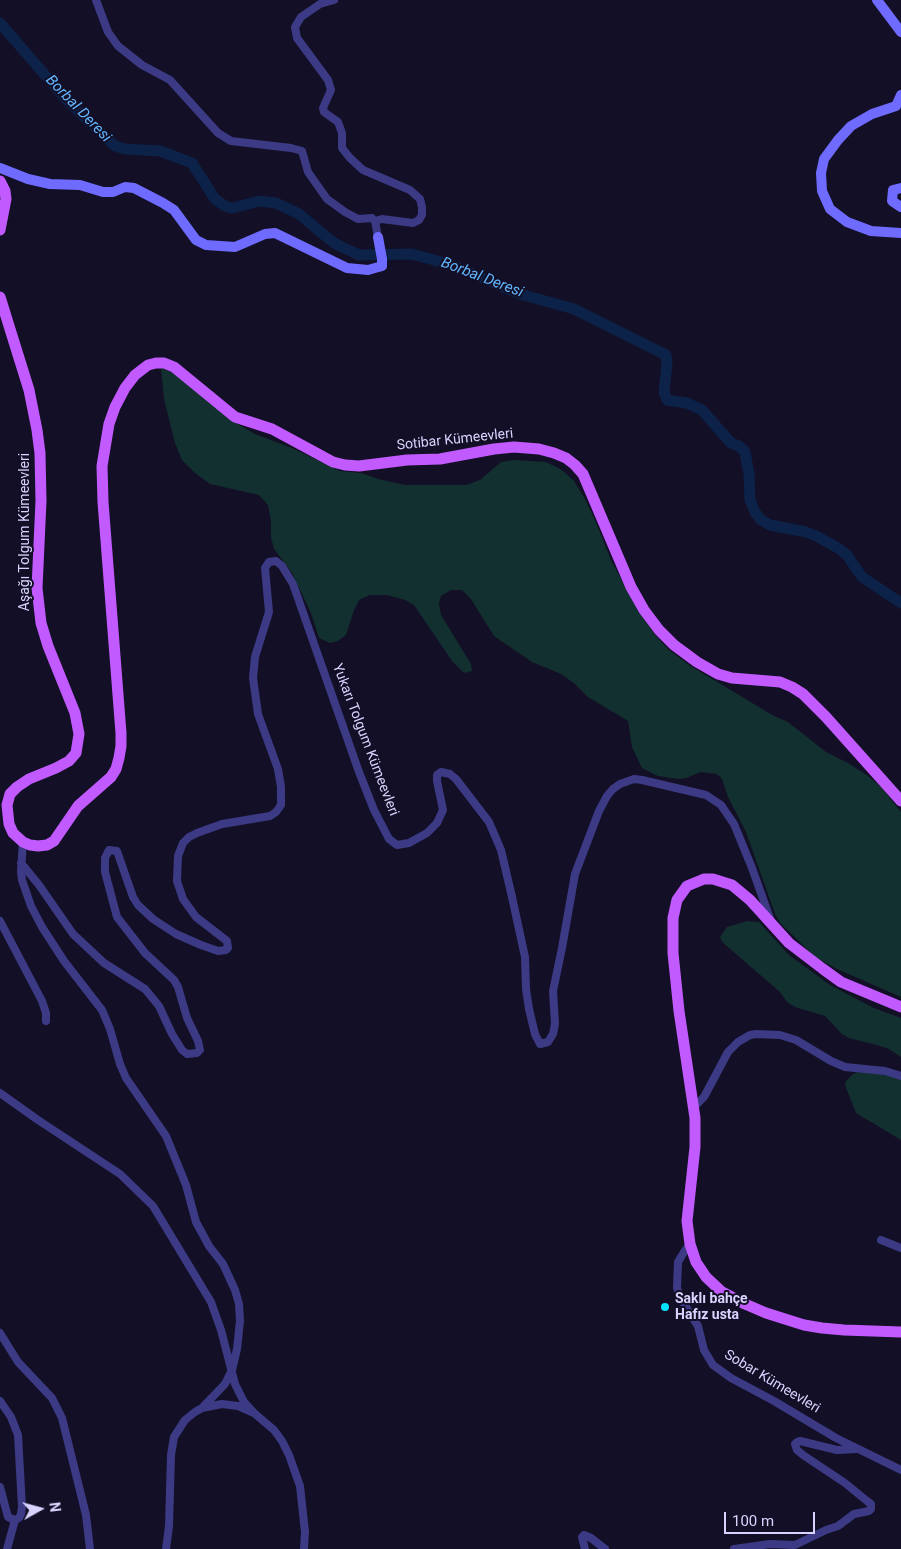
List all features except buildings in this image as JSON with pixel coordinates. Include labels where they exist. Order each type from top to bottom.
[{"type":"main road","points":[[0,181],[5,191],[6,200],[0,230]]},
{"type":"main road","name":"Aşağı Tolgum Kümeevleri","points":[[0,296],[29,390],[40,453],[42,501],[37,588],[41,623],[48,646],[75,713],[79,734],[76,753],[69,761],[28,779],[17,786],[10,794],[6,805],[9,824],[23,842]]},
{"type":"main road","name":"Sotibar Kümeevleri","points":[[23,842],[30,846],[38,846],[47,845],[54,841],[78,806],[111,777],[116,769],[121,746],[121,733],[103,502],[102,466],[109,424],[115,407],[125,388],[135,375],[148,365],[156,363],[174,367],[236,417],[272,429],[333,462],[345,465],[369,465],[407,460],[440,459],[494,449],[514,448],[547,451],[566,458],[583,474],[622,568],[644,610],[659,630],[674,645],[697,662],[718,674],[732,678],[773,681],[792,687],[803,694],[901,801]]},
{"type":"main road","points":[[901,1007],[841,982],[804,955],[740,891],[722,881],[712,879],[695,882],[681,892],[673,918],[674,953],[680,1020],[696,1130],[687,1221],[690,1244],[696,1262],[706,1278],[722,1292],[744,1304],[789,1320],[822,1328],[901,1332]]},
{"type":"street","points":[[96,0],[108,32],[118,46],[142,65],[170,80],[218,133],[231,141],[292,148],[302,151],[308,172],[327,199],[358,219],[372,218],[375,221],[382,219],[413,223],[419,220],[422,214],[420,199],[410,190],[363,170],[342,148],[342,133],[338,122],[324,112],[323,108],[331,90],[328,80],[297,38],[295,27],[301,17],[320,4],[334,0]]},
{"type":"street","points":[[877,0],[901,32]]},
{"type":"street","points":[[901,95],[896,106],[872,114],[851,126],[824,159],[821,173],[822,191],[830,209],[847,222],[871,231],[901,233]]},
{"type":"street","points":[[0,168],[28,179],[50,184],[80,185],[103,192],[113,192],[125,187],[134,188],[174,210],[196,240],[206,245],[235,247],[265,234],[275,233],[347,268],[373,269],[382,266],[375,221]]},
{"type":"street","points":[[901,188],[893,190],[892,201],[901,207]]},
{"type":"street","name":"Yukarı Tolgum Kümeevleri","points":[[21,863],[39,885],[73,934],[104,963],[145,988],[159,1006],[177,1044],[187,1054],[197,1053],[200,1050],[198,1041],[187,1018],[178,986],[145,953],[116,917],[105,872],[105,858],[109,850],[117,851],[133,897],[138,905],[153,919],[176,934],[201,946],[218,951],[228,948],[226,941],[196,917],[183,899],[177,881],[178,856],[183,844],[189,837],[222,824],[270,816],[281,805],[278,769],[258,714],[253,678],[255,656],[269,612],[265,568],[269,562],[276,561],[282,566],[292,584],[359,772],[374,810],[389,839],[397,845],[409,843],[427,833],[437,823],[443,810],[437,781],[437,775],[441,772],[450,774],[456,779],[489,822],[501,850],[512,897],[525,957],[529,1009],[534,1034],[540,1044],[548,1042],[553,1034],[555,1024],[553,991],[574,874],[603,804],[613,789],[620,784],[634,779],[642,780],[706,795],[721,804],[734,824],[772,925]]},
{"type":"street","points":[[23,842],[22,880],[31,906],[64,962],[102,1010],[126,1078],[166,1136],[186,1185],[196,1222],[202,1235],[223,1264],[232,1282],[239,1304],[240,1320],[237,1350],[232,1370],[225,1384],[202,1408],[184,1420],[172,1444],[166,1549]]},
{"type":"street","points":[[0,920],[42,1001],[46,1013],[46,1021]]},
{"type":"street","points":[[694,1107],[704,1098],[728,1052],[738,1042],[750,1035],[772,1034],[788,1037],[845,1067],[901,1076]]},
{"type":"street","points":[[0,1093],[120,1174],[153,1206],[211,1302],[239,1393],[254,1413],[274,1430],[289,1455],[296,1472],[302,1504],[305,1532],[304,1549]]},
{"type":"street","points":[[881,1240],[901,1248]]},
{"type":"street","name":"Sobar Kümeevleri","points":[[690,1244],[678,1262],[677,1288],[681,1299],[698,1326],[704,1350],[713,1365],[731,1378],[857,1449],[901,1470]]},
{"type":"street","points":[[0,1333],[18,1362],[52,1398],[62,1418],[86,1515],[90,1549]]},
{"type":"street","points":[[0,1401],[11,1417],[18,1435],[22,1507],[21,1514],[15,1520],[7,1549]]},
{"type":"street","points":[[202,1408],[212,1405],[230,1404],[254,1413]]},
{"type":"street","name":"Sobar Kümeevleri","points":[[734,1549],[770,1544],[795,1545],[838,1526],[854,1514],[869,1511],[871,1504],[868,1501],[803,1455],[797,1450],[795,1444],[800,1441],[837,1450],[857,1449]]},
{"type":"street","points":[[0,1487],[8,1517],[15,1520]]},
{"type":"street","points":[[585,1549],[582,1541],[584,1535],[605,1549]]},
{"type":"green space","points":[[161,368],[172,372],[231,420],[255,434],[292,448],[340,471],[361,473],[405,485],[466,485],[480,480],[501,462],[513,460],[546,462],[562,470],[574,481],[585,499],[611,560],[638,611],[655,635],[668,649],[689,665],[774,716],[788,722],[826,752],[868,776],[881,787],[901,812],[901,997],[837,969],[815,957],[780,923],[775,914],[746,832],[728,797],[722,779],[717,774],[701,772],[678,779],[658,776],[642,768],[632,747],[628,721],[588,697],[561,674],[532,662],[494,636],[471,599],[462,590],[451,590],[441,596],[439,603],[441,615],[471,664],[472,671],[464,673],[452,661],[414,605],[405,600],[387,595],[370,595],[359,600],[346,635],[338,641],[330,643],[319,638],[311,613],[292,573],[274,549],[268,505],[259,495],[210,484],[182,460],[175,443],[164,399]]},
{"type":"green space","points":[[747,921],[759,922],[789,955],[830,985],[874,1008],[901,1018],[901,1057],[889,1049],[849,1038],[842,1034],[825,1016],[795,1007],[787,1002],[780,992],[722,942],[720,937],[727,927]]},
{"type":"green space","points":[[858,1072],[877,1073],[901,1079],[901,1140],[856,1113],[845,1085],[846,1081],[853,1074]]},
{"type":"waterway","name":"Borbal Deresi","points":[[0,23],[65,98],[115,146],[125,149],[160,151],[192,163],[215,199],[225,206],[232,208],[260,201],[276,203],[299,214],[334,243],[359,255],[412,254],[452,265],[520,294],[574,309],[666,355],[664,392],[667,400],[687,403],[702,410],[731,443],[739,446],[745,452],[749,474],[750,500],[761,520],[770,525],[806,532],[838,548],[847,555],[862,577],[901,603]]},
{"type":"place","name":"Saklı bahçe Hafız usta","points":[[665,1307]]}]
